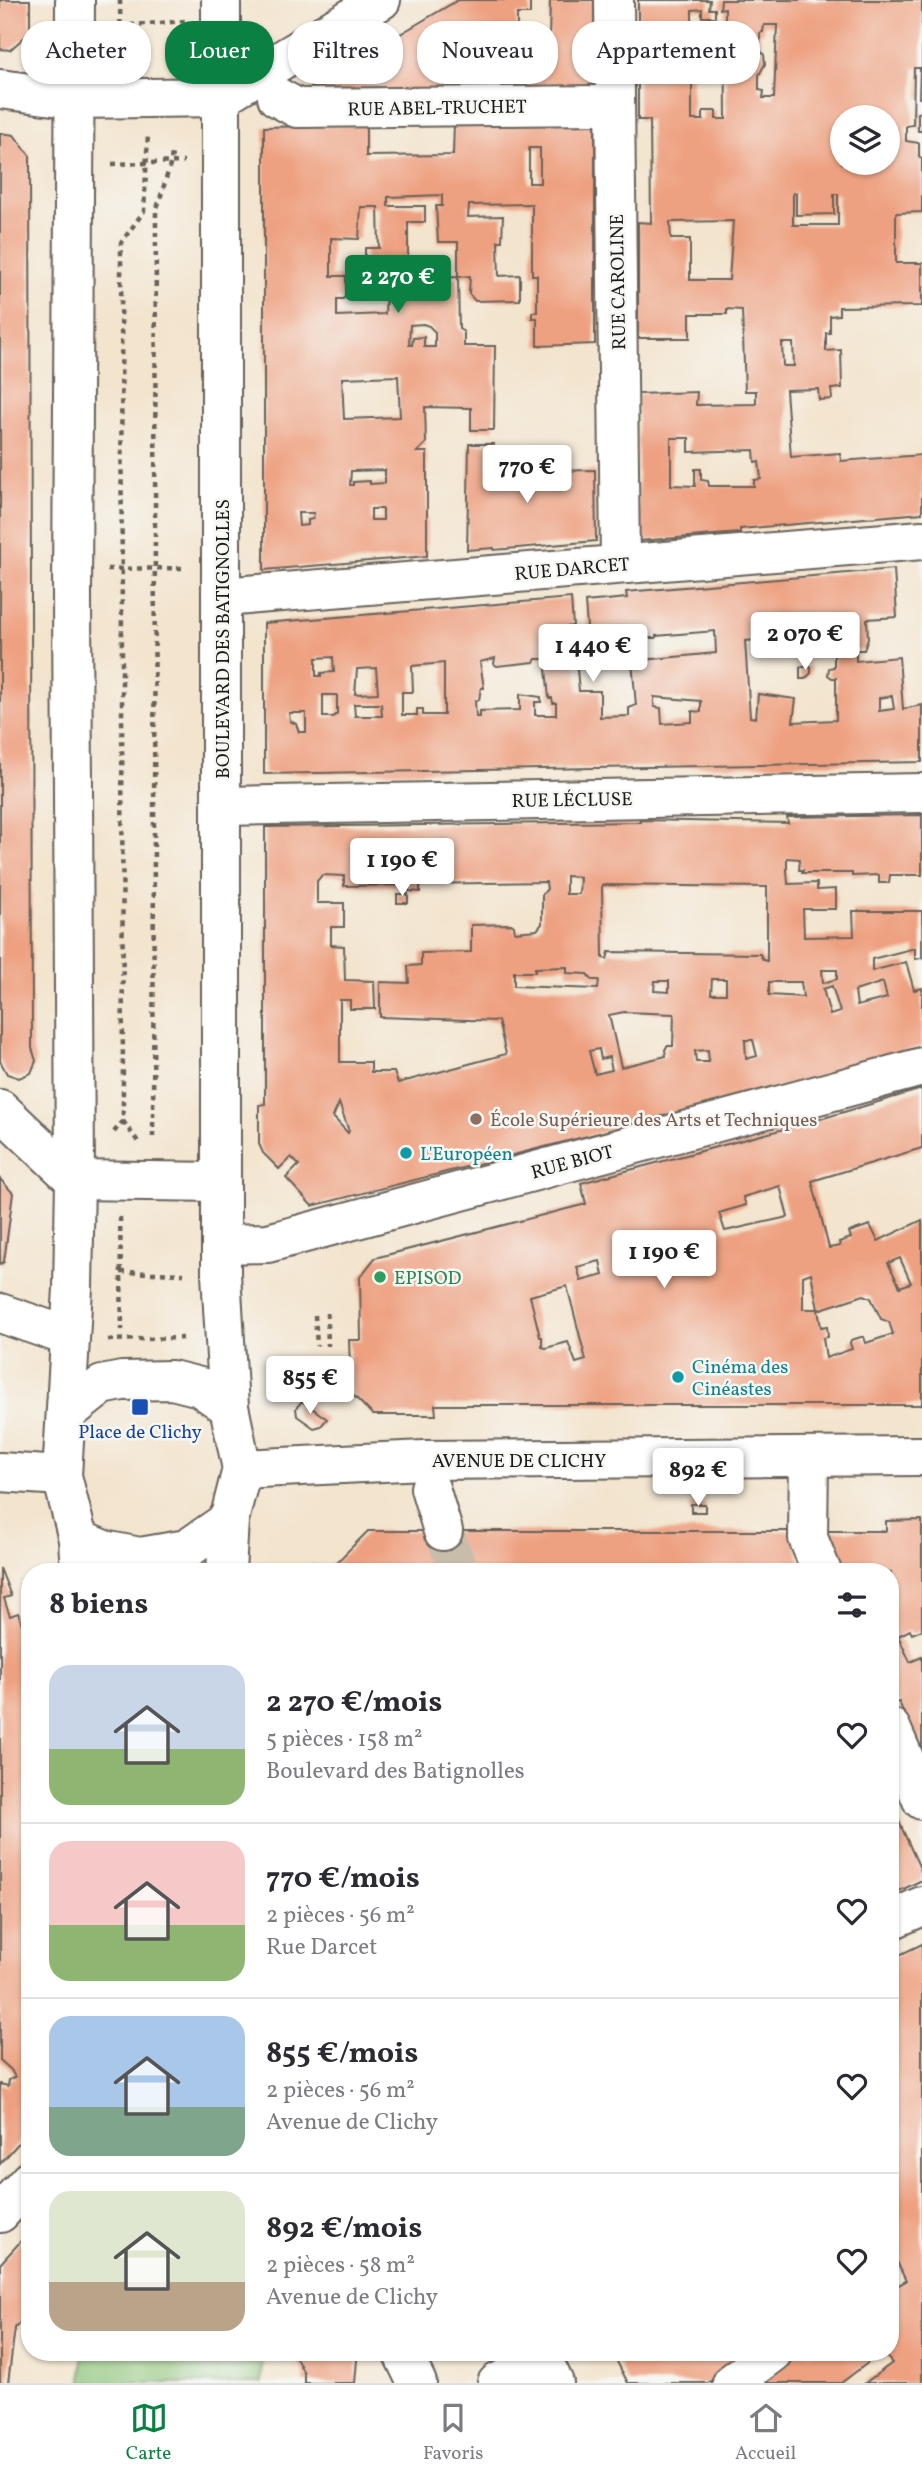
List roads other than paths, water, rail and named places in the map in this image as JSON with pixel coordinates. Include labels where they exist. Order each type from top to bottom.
[{"type":"main road","points":[[75,0],[72,598],[75,1180],[87,1339],[68,1412],[62,1476],[79,1555],[104,1550],[140,1557],[187,1549],[229,1520]]},
{"type":"main road","points":[[0,89],[76,99],[221,97],[381,0]]},
{"type":"main road","name":"RUE CAROLINE","points":[[614,0],[620,564]]},
{"type":"main road","name":"BOULEVARD DES BATIGNOLLES","points":[[206,10],[221,97],[220,1182]]},
{"type":"main road","name":"RUE ABEL-TRUCHET","points":[[277,97],[297,108],[600,105]]},
{"type":"main road","name":"RUE DARCET","points":[[222,597],[922,540]]},
{"type":"main road","name":"RUE LÉCLUSE","points":[[222,806],[922,793]]},
{"type":"main road","name":"RUE BIOT","points":[[221,1244],[268,1243],[922,1066]]},
{"type":"main road","points":[[0,1109],[75,1180],[220,1182],[224,1349],[229,1407],[242,1469],[229,1520],[227,1563]]},
{"type":"main road","points":[[0,1313],[87,1339]]},
{"type":"main road","points":[[68,1412],[102,1385],[122,1381],[172,1380],[200,1387],[229,1407]]},
{"type":"main road","name":"AVENUE DE CLICHY","points":[[242,1469],[424,1460],[922,1455]]},
{"type":"main road","points":[[809,1458],[807,1538],[818,1563]]},
{"type":"main road","points":[[0,1472],[62,1476]]},
{"type":"main road","points":[[430,1488],[443,1531]]},
{"type":"main road","points":[[899,1747],[922,1800]]},
{"type":"main road","points":[[899,1916],[922,1906]]},
{"type":"main road","points":[[0,2213],[21,2190]]},
{"type":"main road","points":[[406,2361],[417,2383]]},
{"type":"main road","points":[[732,2383],[761,2361]]},
{"type":"main road","points":[[497,2383],[545,2365]]},
{"type":"tunnel","points":[[443,1531],[456,1563]]},
{"type":"place","name":"École Supérieure des Arts et Techniques","points":[[476,1119]]},
{"type":"place","name":"L'Européen","points":[[406,1153]]},
{"type":"place","name":"EPISOD","points":[[380,1277]]},
{"type":"place","name":"Cinéma des Cinéastes","points":[[678,1377]]},
{"type":"place","name":"Place de Clichy","points":[[140,1407]]}]
